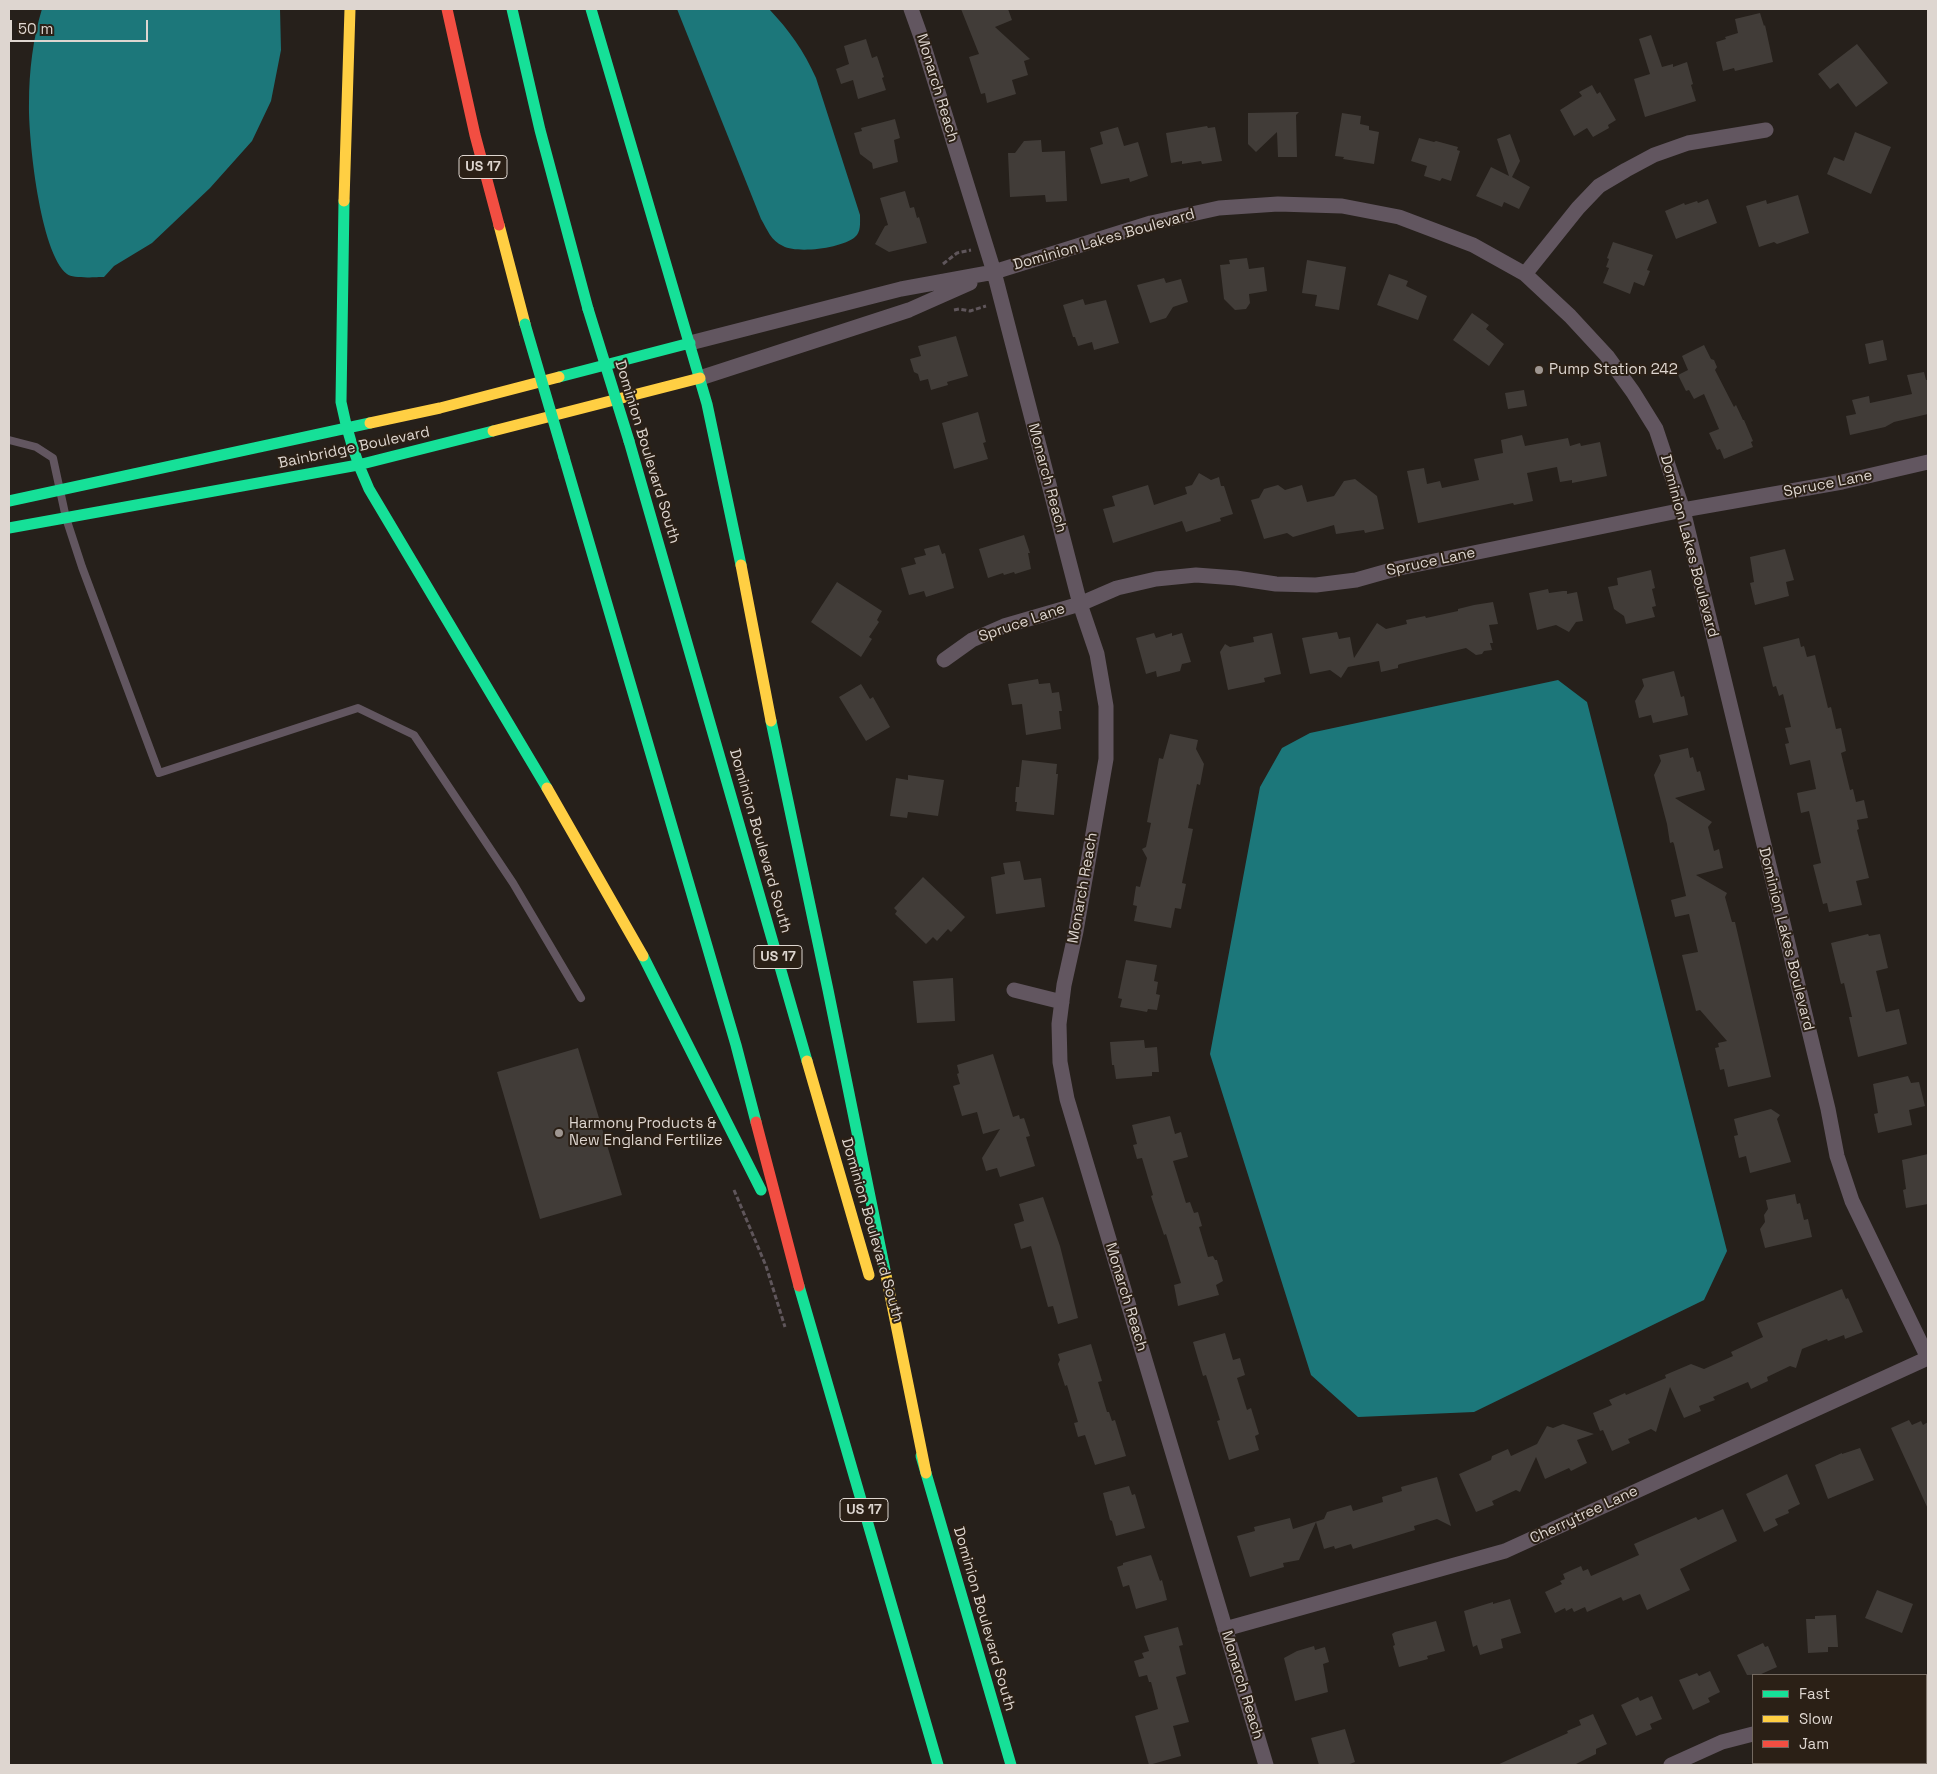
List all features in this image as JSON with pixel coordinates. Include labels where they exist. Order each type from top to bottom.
[{"type":"main road","points":[[350,9],[342,264],[342,402],[346,429],[358,465],[368,489],[542,779],[642,954],[786,1240]]},
{"type":"main road","name":"US 17","points":[[447,9],[475,136],[526,324],[736,1045],[790,1255],[938,1765]]},
{"type":"main road","name":"Dominion Boulevard South","points":[[512,9],[540,130],[588,309],[629,441],[871,1282]]},
{"type":"main road","points":[[591,9],[700,378],[732,518],[761,676],[828,990],[926,1473]]},
{"type":"main road","name":"Bainbridge Boulevard","points":[[9,502],[440,408],[690,343]]},
{"type":"main road","name":"Bainbridge Boulevard","points":[[9,528],[358,465],[700,378]]},
{"type":"main road","name":"Dominion Boulevard South","points":[[885,1330],[1011,1765]]},
{"type":"street","name":"Monarch Reach","points":[[911,9],[994,272],[1080,604],[1097,654],[1104,697],[1106,758],[1076,931],[1064,985],[1059,1024],[1060,1062],[1067,1099],[1266,1765]]},
{"type":"street","points":[[1525,274],[1578,208],[1599,186],[1654,155],[1688,143],[1766,130]]},
{"type":"street","name":"Dominion Lakes Boulevard","points":[[700,378],[909,310],[994,272],[1151,223],[1219,208],[1278,204],[1342,206],[1400,217],[1473,244],[1525,274],[1570,316],[1607,356],[1633,392],[1656,429],[1683,510],[1828,1109],[1837,1156],[1852,1200],[1928,1358]]},
{"type":"street","name":"Dominion Lakes Boulevard","points":[[690,343],[901,289],[994,272]]},
{"type":"street","name":"Spruce Lane","points":[[944,660],[972,640],[1004,626],[1080,604],[1127,586],[1156,579],[1196,575],[1276,584],[1316,585],[1356,580],[1395,569],[1683,510],[1842,482],[1928,462]]},
{"type":"street","points":[[1014,990],[1062,1002]]},
{"type":"street","name":"Cherrytree Lane","points":[[1225,1630],[1505,1552],[1928,1358]]},
{"type":"street","points":[[1671,1765],[1722,1742],[1752,1734]]},
{"type":"lane","points":[[9,440],[36,447],[53,458],[66,518],[82,567],[159,773],[358,708],[414,735],[513,883],[581,998]]},
{"type":"water","points":[[42,9],[280,9],[281,50],[271,101],[252,141],[210,188],[152,243],[114,266],[104,277],[79,277],[67,274],[58,262],[43,220],[33,167],[29,119],[32,55]]},
{"type":"water","points":[[677,9],[769,9],[783,25],[801,50],[816,78],[860,215],[859,230],[855,237],[830,247],[809,250],[799,250],[783,246],[772,238],[761,219]]},
{"type":"water","points":[[1558,680],[1587,702],[1727,1251],[1704,1300],[1474,1412],[1358,1417],[1311,1375],[1210,1054],[1260,787],[1282,748],[1310,733]]},
{"type":"building","points":[[961,9],[1008,9],[1012,20],[995,27],[1030,59],[1024,61],[1028,75],[1012,80],[1016,94],[987,103],[985,93],[981,94],[969,57],[979,54]]},
{"type":"building","points":[[1760,13],[1765,25],[1773,62],[1735,71],[1734,68],[1723,71],[1716,42],[1738,33],[1735,19]]},
{"type":"building","points":[[1651,35],[1662,67],[1673,64],[1673,67],[1687,62],[1696,101],[1645,117],[1634,79],[1650,74],[1639,39]]},
{"type":"building","points":[[866,39],[872,58],[877,56],[886,90],[858,99],[853,80],[841,84],[836,69],[849,64],[844,46]]},
{"type":"building","points":[[1857,44],[1888,83],[1856,107],[1838,83],[1830,89],[1818,74]]},
{"type":"building","points":[[1592,85],[1597,94],[1600,92],[1616,120],[1608,125],[1609,128],[1593,137],[1587,128],[1574,136],[1560,110],[1582,96],[1579,92]]},
{"type":"building","points":[[1299,112],[1296,115],[1297,157],[1278,157],[1277,132],[1256,152],[1248,144],[1248,113]]},
{"type":"building","points":[[1342,113],[1361,116],[1360,124],[1369,126],[1369,130],[1379,132],[1374,164],[1335,156]]},
{"type":"building","points":[[895,119],[900,138],[894,140],[898,162],[873,169],[872,163],[860,154],[854,133],[862,131],[861,128]]},
{"type":"building","points":[[1207,126],[1208,128],[1215,127],[1222,161],[1202,164],[1201,161],[1182,164],[1182,161],[1171,163],[1166,133]]},
{"type":"building","points":[[1118,127],[1124,146],[1138,142],[1148,176],[1130,182],[1129,178],[1101,184],[1090,148],[1103,144],[1100,132]]},
{"type":"building","points":[[1855,132],[1891,147],[1871,194],[1827,174],[1834,157],[1844,161]]},
{"type":"building","points":[[1510,134],[1520,161],[1512,177],[1530,187],[1519,209],[1504,202],[1502,207],[1476,196],[1491,167],[1509,176],[1497,139]]},
{"type":"building","points":[[1419,138],[1458,147],[1457,150],[1460,151],[1451,181],[1442,178],[1440,181],[1424,176],[1427,166],[1411,161]]},
{"type":"building","points":[[1041,140],[1042,152],[1065,151],[1067,201],[1046,202],[1045,195],[1010,197],[1008,153],[1015,153],[1024,141]]},
{"type":"building","points":[[905,191],[910,208],[914,207],[917,218],[919,217],[927,243],[889,252],[875,244],[885,226],[888,225],[880,198]]},
{"type":"building","points":[[1798,195],[1809,233],[1777,244],[1774,242],[1759,247],[1746,206],[1766,200],[1767,204]]},
{"type":"building","points":[[1708,199],[1717,223],[1676,239],[1665,211],[1684,203],[1685,205],[1697,201],[1698,203]]},
{"type":"building","points":[[1613,242],[1653,255],[1647,270],[1650,271],[1644,286],[1634,282],[1630,294],[1603,283],[1609,268],[1606,267],[1609,259],[1607,258]]},
{"type":"building","points":[[1247,258],[1249,269],[1264,267],[1267,291],[1249,294],[1250,303],[1246,309],[1235,310],[1224,299],[1220,265],[1230,264],[1229,260]]},
{"type":"building","points":[[1307,260],[1346,267],[1339,310],[1315,306],[1317,295],[1302,293]]},
{"type":"building","points":[[1389,274],[1408,281],[1406,286],[1427,296],[1418,320],[1377,305]]},
{"type":"building","points":[[1164,278],[1166,283],[1181,279],[1188,302],[1173,307],[1166,318],[1150,323],[1137,285]]},
{"type":"building","points":[[1083,299],[1085,305],[1106,300],[1119,343],[1094,350],[1092,342],[1078,346],[1075,337],[1073,337],[1063,305]]},
{"type":"building","points":[[1472,313],[1489,325],[1486,329],[1504,344],[1489,366],[1453,340]]},
{"type":"building","points":[[956,336],[968,376],[947,382],[948,385],[931,390],[928,379],[920,381],[918,374],[914,372],[910,359],[921,356],[918,346]]},
{"type":"building","points":[[1883,340],[1887,360],[1869,364],[1865,344]]},
{"type":"building","points":[[1704,345],[1711,359],[1714,360],[1717,367],[1715,370],[1734,407],[1736,405],[1753,441],[1751,442],[1753,447],[1724,459],[1720,449],[1717,450],[1709,433],[1719,429],[1704,394],[1694,399],[1689,390],[1686,391],[1678,375],[1688,370],[1682,356]]},
{"type":"building","points":[[1924,372],[1926,380],[1928,380],[1928,414],[1850,435],[1846,416],[1856,414],[1852,400],[1869,396],[1870,403],[1912,394],[1907,375]]},
{"type":"building","points":[[1524,390],[1527,406],[1508,409],[1505,393]]},
{"type":"building","points":[[978,412],[986,442],[983,443],[988,459],[954,469],[942,423]]},
{"type":"building","points":[[1522,435],[1525,446],[1568,438],[1570,446],[1580,443],[1581,446],[1600,442],[1607,476],[1572,483],[1572,480],[1560,482],[1557,467],[1527,473],[1533,501],[1514,505],[1513,503],[1418,523],[1407,471],[1424,468],[1427,484],[1440,481],[1442,488],[1479,480],[1474,459],[1503,453],[1501,440]]},
{"type":"building","points":[[1199,473],[1211,480],[1219,477],[1233,514],[1220,518],[1221,521],[1186,532],[1182,521],[1113,543],[1103,509],[1115,506],[1112,496],[1148,485],[1154,505],[1187,494],[1185,487],[1192,485]]},
{"type":"building","points":[[1355,479],[1377,496],[1384,529],[1365,533],[1364,530],[1336,534],[1334,525],[1293,537],[1287,533],[1264,539],[1251,500],[1259,498],[1264,489],[1278,485],[1285,490],[1302,485],[1307,502],[1334,496],[1344,481]]},
{"type":"building","points":[[1024,535],[1030,553],[1028,553],[1031,569],[1015,574],[1014,572],[1004,575],[1003,573],[988,578],[979,549]]},
{"type":"building","points":[[939,545],[942,554],[945,553],[954,588],[926,597],[924,591],[909,595],[901,568],[916,564],[914,558],[926,555],[924,549]]},
{"type":"building","points":[[1785,549],[1794,580],[1786,582],[1789,596],[1755,605],[1750,583],[1754,582],[1750,557]]},
{"type":"building","points":[[1651,570],[1655,588],[1652,589],[1656,606],[1652,607],[1655,617],[1626,624],[1624,616],[1614,609],[1608,587],[1618,585],[1617,578]]},
{"type":"building","points":[[837,582],[882,611],[877,620],[879,622],[869,637],[872,639],[861,657],[811,622]]},
{"type":"building","points":[[1548,589],[1549,593],[1567,591],[1567,594],[1577,592],[1583,621],[1576,622],[1569,632],[1556,625],[1537,630],[1529,593]]},
{"type":"building","points":[[1493,602],[1498,624],[1489,625],[1493,643],[1490,643],[1492,650],[1484,651],[1482,654],[1476,655],[1466,648],[1400,664],[1398,668],[1381,672],[1379,661],[1348,667],[1341,678],[1330,670],[1310,674],[1302,638],[1337,632],[1339,639],[1350,637],[1354,658],[1377,623],[1386,629],[1407,624],[1406,620],[1425,616],[1426,618]]},
{"type":"building","points":[[1154,633],[1156,638],[1172,633],[1172,636],[1182,633],[1191,662],[1182,664],[1180,671],[1157,677],[1156,671],[1146,674],[1136,638]]},
{"type":"building","points":[[1272,633],[1281,674],[1264,678],[1265,682],[1228,690],[1220,652],[1225,644],[1230,647],[1254,642],[1253,637]]},
{"type":"building","points":[[1799,638],[1801,647],[1804,646],[1807,657],[1815,655],[1828,708],[1831,707],[1836,729],[1841,728],[1846,751],[1841,753],[1850,790],[1853,789],[1856,802],[1864,800],[1868,818],[1857,820],[1859,829],[1857,830],[1869,878],[1856,881],[1862,905],[1829,912],[1827,903],[1823,904],[1813,865],[1821,863],[1809,811],[1801,813],[1797,793],[1816,789],[1810,760],[1790,765],[1785,744],[1789,743],[1785,728],[1791,727],[1783,694],[1779,696],[1776,686],[1773,687],[1763,647]]},
{"type":"building","points":[[1674,671],[1681,697],[1684,696],[1688,715],[1653,723],[1651,715],[1639,718],[1635,701],[1644,686],[1642,679]]},
{"type":"building","points":[[1038,679],[1039,684],[1050,683],[1052,693],[1059,692],[1062,711],[1059,711],[1061,729],[1026,735],[1022,704],[1012,705],[1008,684]]},
{"type":"building","points":[[861,684],[870,699],[873,697],[890,727],[866,741],[839,697]]},
{"type":"building","points":[[1170,734],[1198,740],[1196,749],[1204,764],[1200,785],[1197,784],[1188,828],[1193,829],[1182,883],[1186,884],[1181,909],[1175,908],[1171,928],[1134,921],[1137,906],[1133,905],[1136,886],[1140,887],[1147,858],[1142,849],[1146,847],[1151,823],[1147,822],[1159,758],[1163,759]]},
{"type":"building","points":[[1688,748],[1690,758],[1693,757],[1697,772],[1700,771],[1705,790],[1675,798],[1712,822],[1708,827],[1714,851],[1719,849],[1723,868],[1696,875],[1727,893],[1725,897],[1732,922],[1735,922],[1771,1077],[1728,1087],[1724,1069],[1720,1070],[1715,1048],[1719,1047],[1718,1043],[1727,1041],[1700,1010],[1696,1011],[1682,955],[1698,952],[1689,914],[1675,917],[1671,900],[1686,896],[1674,844],[1673,842],[1670,843],[1654,775],[1661,761],[1659,755]]},
{"type":"building","points":[[1022,760],[1057,764],[1056,774],[1058,774],[1054,815],[1016,811],[1016,787],[1019,787]]},
{"type":"building","points":[[908,775],[944,780],[938,816],[908,812],[907,818],[890,816],[896,778],[908,780]]},
{"type":"building","points":[[1020,861],[1024,880],[1041,878],[1045,907],[996,914],[991,877],[1005,874],[1003,863]]},
{"type":"building","points":[[923,877],[965,917],[951,932],[948,929],[937,941],[933,937],[926,944],[895,914],[897,911],[894,908]]},
{"type":"building","points":[[1868,934],[1869,936],[1880,934],[1888,968],[1876,971],[1886,1012],[1899,1009],[1907,1044],[1858,1057],[1849,1017],[1852,1017],[1844,983],[1841,984],[1831,943]]},
{"type":"building","points":[[1126,960],[1157,965],[1154,981],[1158,982],[1156,994],[1160,995],[1157,1010],[1148,1009],[1147,1012],[1120,1007],[1122,999],[1118,998]]},
{"type":"building","points":[[953,978],[955,1021],[917,1023],[913,981]]},
{"type":"building","points":[[1144,1040],[1145,1048],[1157,1047],[1159,1072],[1152,1072],[1152,1076],[1116,1079],[1114,1065],[1112,1065],[1110,1042]]},
{"type":"building","name":"Harmony Products & New England Fertilize","points":[[578,1048],[622,1195],[540,1219],[497,1072]]},
{"type":"building","points":[[993,1054],[1013,1117],[1019,1115],[1020,1119],[1024,1118],[1030,1136],[1026,1137],[1035,1166],[1000,1177],[997,1168],[986,1171],[982,1158],[1000,1129],[983,1134],[977,1112],[962,1116],[953,1086],[960,1084],[957,1065]]},
{"type":"building","points":[[1908,1076],[1911,1083],[1919,1082],[1925,1106],[1909,1110],[1912,1125],[1878,1133],[1874,1114],[1878,1113],[1873,1084]]},
{"type":"building","points":[[1771,1109],[1780,1115],[1777,1119],[1791,1162],[1750,1173],[1746,1156],[1739,1158],[1734,1136],[1738,1135],[1734,1119]]},
{"type":"building","points":[[1170,1116],[1175,1134],[1181,1132],[1188,1157],[1173,1161],[1186,1203],[1190,1202],[1194,1213],[1198,1212],[1202,1226],[1199,1227],[1208,1257],[1213,1256],[1217,1260],[1223,1281],[1216,1285],[1219,1295],[1178,1306],[1174,1285],[1181,1283],[1166,1234],[1164,1235],[1151,1196],[1153,1195],[1142,1158],[1137,1159],[1133,1145],[1137,1144],[1132,1125]]},
{"type":"building","points":[[1928,1154],[1928,1204],[1906,1208],[1903,1190],[1906,1189],[1902,1160]]},
{"type":"building","points":[[1795,1194],[1797,1204],[1800,1203],[1804,1220],[1808,1219],[1812,1237],[1765,1248],[1760,1229],[1765,1222],[1764,1215],[1768,1209],[1766,1200]]},
{"type":"building","points":[[1043,1197],[1060,1246],[1078,1318],[1058,1324],[1053,1306],[1048,1307],[1031,1246],[1021,1249],[1014,1224],[1024,1221],[1019,1204]]},
{"type":"building","points":[[1842,1289],[1863,1332],[1845,1339],[1844,1335],[1828,1341],[1827,1339],[1802,1349],[1796,1368],[1790,1366],[1767,1377],[1768,1381],[1751,1389],[1748,1382],[1713,1397],[1715,1400],[1699,1406],[1701,1411],[1684,1418],[1670,1387],[1656,1432],[1651,1429],[1628,1439],[1630,1443],[1612,1451],[1603,1430],[1600,1431],[1593,1413],[1612,1405],[1609,1400],[1666,1378],[1665,1375],[1691,1364],[1704,1369],[1733,1356],[1731,1352],[1763,1337],[1757,1323]]},
{"type":"building","points":[[1225,1333],[1233,1360],[1240,1358],[1245,1375],[1237,1378],[1247,1410],[1251,1408],[1259,1434],[1255,1436],[1259,1450],[1229,1460],[1217,1421],[1220,1420],[1206,1375],[1203,1376],[1193,1342]]},
{"type":"building","points":[[1091,1344],[1102,1381],[1098,1382],[1107,1412],[1109,1412],[1112,1421],[1115,1420],[1126,1456],[1095,1465],[1085,1435],[1078,1437],[1074,1423],[1078,1422],[1067,1385],[1065,1386],[1058,1364],[1060,1360],[1058,1354]]},
{"type":"building","points":[[1909,1420],[1912,1425],[1921,1421],[1923,1425],[1928,1422],[1928,1509],[1891,1428]]},
{"type":"building","points":[[1563,1424],[1594,1434],[1577,1440],[1587,1463],[1571,1471],[1569,1468],[1545,1479],[1536,1457],[1520,1492],[1516,1490],[1492,1501],[1494,1505],[1476,1512],[1459,1474],[1491,1460],[1492,1456],[1508,1449],[1511,1456],[1537,1444],[1547,1426],[1553,1428]]},
{"type":"building","points":[[1860,1448],[1874,1480],[1828,1499],[1815,1465],[1842,1453]]},
{"type":"building","points":[[1787,1474],[1800,1504],[1788,1510],[1789,1513],[1775,1519],[1778,1525],[1764,1532],[1746,1494]]},
{"type":"building","points":[[1437,1477],[1451,1526],[1437,1519],[1414,1526],[1415,1530],[1353,1549],[1351,1544],[1335,1549],[1334,1546],[1324,1549],[1316,1522],[1299,1560],[1283,1563],[1284,1567],[1250,1577],[1237,1536],[1255,1531],[1254,1527],[1290,1518],[1293,1529],[1324,1519],[1327,1512],[1351,1505],[1353,1511],[1383,1502],[1382,1497],[1402,1491],[1401,1487]]},
{"type":"building","points":[[1129,1486],[1132,1495],[1135,1494],[1145,1528],[1116,1536],[1103,1493]]},
{"type":"building","points":[[1723,1509],[1737,1541],[1680,1569],[1690,1590],[1647,1610],[1640,1594],[1623,1601],[1621,1597],[1587,1612],[1585,1607],[1574,1612],[1572,1608],[1566,1611],[1565,1608],[1555,1613],[1545,1592],[1562,1584],[1560,1581],[1565,1579],[1563,1574],[1581,1566],[1583,1571],[1588,1569],[1591,1576],[1639,1555],[1634,1544],[1696,1517],[1698,1520]]},
{"type":"building","points":[[1151,1555],[1160,1581],[1162,1580],[1167,1600],[1136,1609],[1129,1585],[1123,1587],[1117,1567],[1123,1565],[1123,1563]]},
{"type":"building","points":[[1877,1590],[1913,1604],[1902,1633],[1865,1618]]},
{"type":"building","points":[[1510,1599],[1521,1633],[1501,1639],[1503,1648],[1480,1655],[1477,1645],[1473,1647],[1464,1611]]},
{"type":"building","points":[[1836,1615],[1838,1647],[1828,1647],[1828,1652],[1808,1653],[1806,1619],[1815,1619],[1815,1616]]},
{"type":"building","points":[[1436,1621],[1445,1651],[1427,1656],[1428,1659],[1399,1667],[1393,1646],[1395,1645],[1392,1634]]},
{"type":"building","points":[[1178,1627],[1183,1645],[1179,1646],[1186,1674],[1176,1677],[1189,1722],[1173,1726],[1181,1756],[1149,1765],[1135,1716],[1158,1709],[1151,1682],[1149,1682],[1147,1675],[1139,1677],[1134,1661],[1144,1658],[1142,1653],[1149,1651],[1144,1636]]},
{"type":"building","points":[[1763,1643],[1765,1647],[1768,1646],[1777,1667],[1761,1674],[1747,1675],[1737,1655]]},
{"type":"building","points":[[1314,1646],[1315,1650],[1325,1647],[1329,1662],[1323,1664],[1328,1692],[1295,1701],[1284,1658],[1297,1651]]},
{"type":"building","points":[[1710,1671],[1720,1692],[1708,1698],[1710,1702],[1693,1710],[1679,1680],[1697,1673],[1699,1676]]},
{"type":"building","points":[[1652,1696],[1662,1719],[1650,1724],[1652,1729],[1636,1736],[1621,1705],[1638,1697],[1640,1701]]},
{"type":"building","points":[[1593,1714],[1607,1744],[1596,1749],[1596,1754],[1574,1765],[1497,1765],[1568,1733],[1567,1731],[1581,1725],[1579,1720]]},
{"type":"building","points":[[1345,1729],[1355,1762],[1347,1765],[1319,1765],[1311,1738]]},
{"type":"traffic: fast","points":[[512,9],[540,130],[588,309]]},
{"type":"traffic: fast","points":[[591,9],[707,404],[741,565]]},
{"type":"traffic: fast","points":[[344,201],[341,402],[356,457],[369,489],[547,788]]},
{"type":"traffic: fast","points":[[588,309],[629,441]]},
{"type":"traffic: fast","points":[[525,324],[564,457]]},
{"type":"traffic: fast","points":[[559,377],[690,343]]},
{"type":"traffic: fast","points":[[9,501],[370,423]]},
{"type":"traffic: fast","points":[[9,528],[358,465],[493,431]]},
{"type":"traffic: fast","points":[[629,441],[807,1061]]},
{"type":"traffic: fast","points":[[564,457],[736,1045],[756,1122]]},
{"type":"traffic: fast","points":[[771,721],[886,1275]]},
{"type":"traffic: fast","points":[[643,956],[761,1190]]},
{"type":"traffic: fast","points":[[799,1286],[938,1765]]},
{"type":"traffic: fast","points":[[921,1456],[1011,1765]]},
{"type":"traffic: slow","points":[[344,201],[350,9]]},
{"type":"traffic: slow","points":[[499,225],[525,324]]},
{"type":"traffic: slow","points":[[370,423],[440,408],[559,377]]},
{"type":"traffic: slow","points":[[493,431],[700,378]]},
{"type":"traffic: slow","points":[[741,565],[771,721]]},
{"type":"traffic: slow","points":[[547,788],[643,956]]},
{"type":"traffic: slow","points":[[807,1061],[869,1275]]},
{"type":"traffic: slow","points":[[886,1275],[926,1473]]},
{"type":"traffic: jam","points":[[447,9],[475,135],[499,225]]},
{"type":"traffic: jam","points":[[756,1122],[799,1286]]},
{"type":"place","name":"Pump Station 242","points":[[1539,370]]},
{"type":"place","name":"Harmony Products & New England Fertilize","points":[[559,1133]]}]
